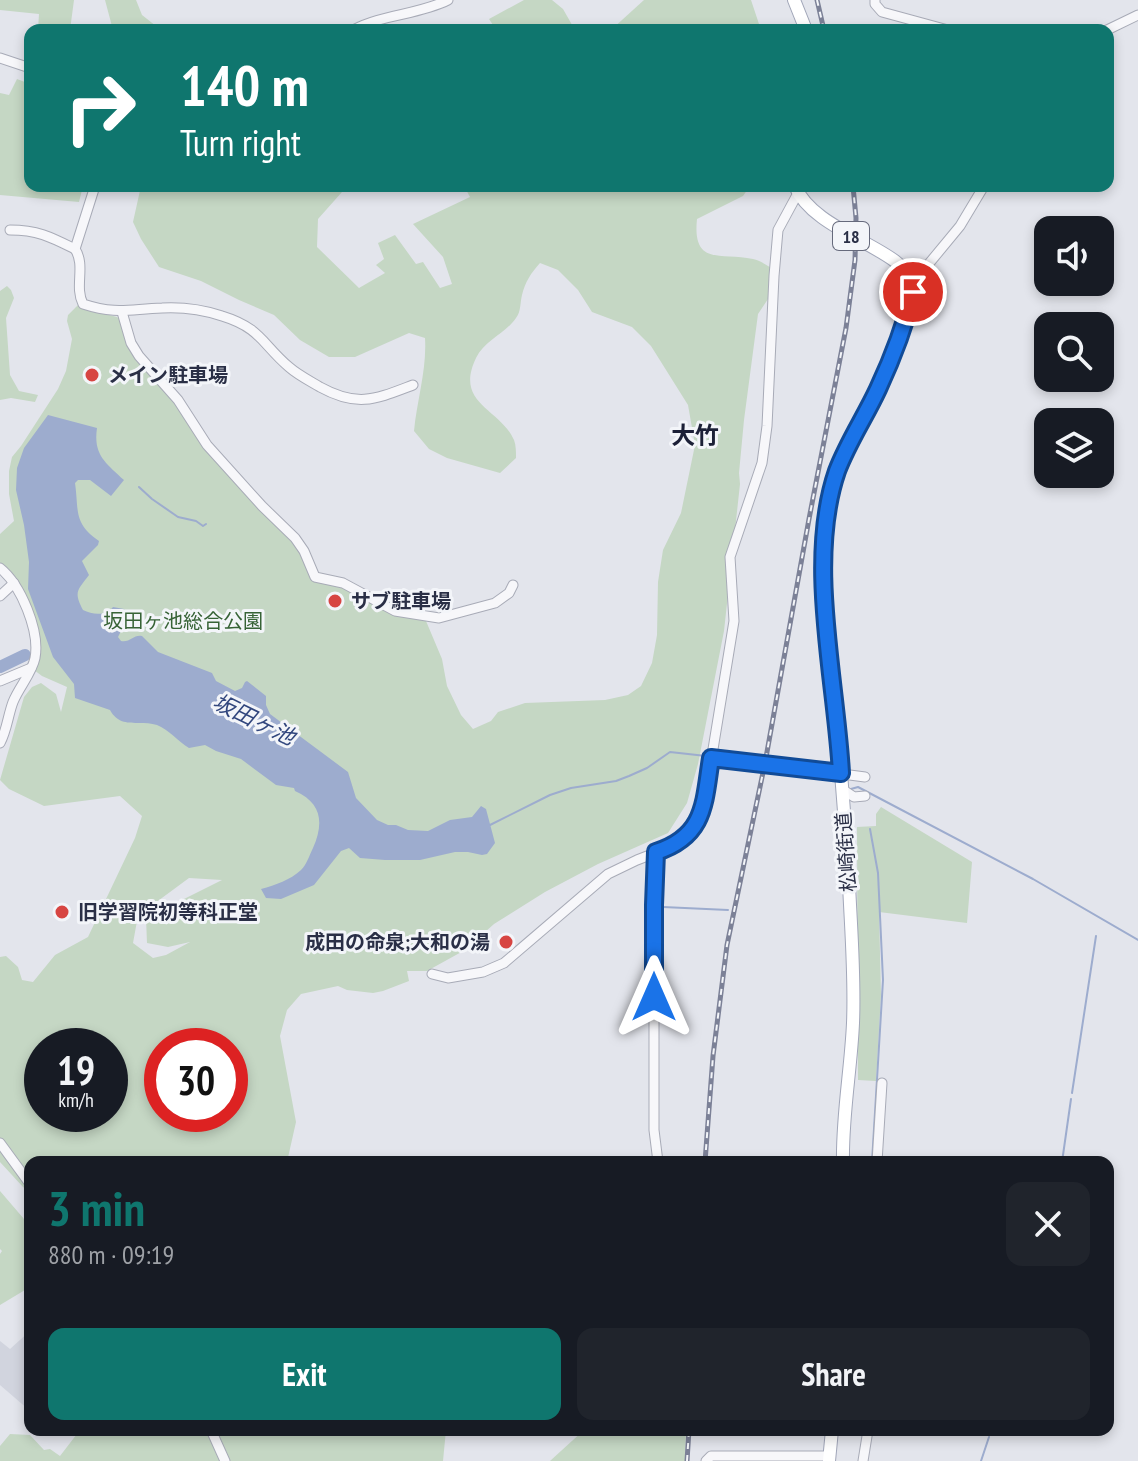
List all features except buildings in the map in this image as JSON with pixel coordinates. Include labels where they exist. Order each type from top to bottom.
[{"type":"main road","points":[[794,0],[804,24]]},
{"type":"main road","name":"18","points":[[800,192],[821,217],[894,260],[907,271],[912,281]]},
{"type":"main road","name":"松崎街道","points":[[843,1156],[853,1020],[849,882],[826,615],[824,552],[827,516],[837,471],[852,435],[878,389],[904,321],[913,292],[912,281]]},
{"type":"main road","points":[[830,1458],[832,1436]]},
{"type":"street","points":[[366,24],[427,9],[448,0]]},
{"type":"street","points":[[875,0],[882,12],[926,24]]},
{"type":"street","points":[[1114,27],[1138,15]]},
{"type":"street","points":[[0,58],[24,66]]},
{"type":"street","points":[[75,249],[93,192]]},
{"type":"street","points":[[432,974],[448,978],[483,972],[504,963],[608,874],[668,848],[694,828],[701,814],[734,621],[730,557],[762,463],[767,426],[778,230],[796,192]]},
{"type":"street","points":[[912,281],[960,226],[980,192]]},
{"type":"street","points":[[10,230],[43,233],[75,249],[81,261],[79,295],[83,304],[122,312],[177,308],[220,315],[248,326],[290,368],[339,397],[357,400],[375,398],[413,385]]},
{"type":"street","points":[[122,312],[131,343],[139,356],[178,400],[207,445],[295,538],[315,577],[343,583],[395,611],[439,618],[499,601],[513,585]]},
{"type":"street","points":[[0,568],[14,583],[36,641],[35,660],[14,701],[0,743]]},
{"type":"street","points":[[0,596],[14,583]]},
{"type":"street","points":[[0,681],[31,668]]},
{"type":"street","points":[[711,758],[865,777]]},
{"type":"street","points":[[842,789],[854,797],[865,796]]},
{"type":"street","points":[[656,852],[654,1130],[657,1156]]},
{"type":"street","points":[[877,1156],[882,1083]]},
{"type":"street","points":[[0,1143],[24,1176]]},
{"type":"street","points":[[214,1436],[225,1461]]},
{"type":"street","points":[[863,1461],[867,1436]]},
{"type":"street","points":[[706,1461],[711,1456],[830,1458]]},
{"type":"shaded area","points":[[24,1336],[24,1406],[0,1385],[0,1341],[10,1349]]},
{"type":"green space","points":[[0,0],[74,0],[71,24],[38,24],[39,14],[0,10]]},
{"type":"green space","points":[[105,0],[136,0],[142,15],[153,24],[111,24]]},
{"type":"green space","points":[[524,0],[552,0],[563,9],[572,24],[492,24],[489,19]]},
{"type":"green space","points":[[644,0],[751,0],[759,24],[618,24]]},
{"type":"green space","points":[[17,79],[24,82],[24,192],[82,192],[79,202],[0,195],[0,93],[9,95]]},
{"type":"green space","name":"坂田ヶ池総合公園","points":[[140,192],[342,192],[318,219],[317,247],[359,288],[385,273],[376,265],[384,259],[378,243],[395,235],[416,264],[423,262],[440,288],[452,284],[443,257],[413,224],[470,197],[467,192],[746,192],[697,219],[699,245],[712,254],[762,262],[775,271],[774,290],[758,314],[744,420],[724,631],[698,764],[687,803],[668,833],[545,892],[494,924],[465,950],[427,971],[407,971],[409,981],[373,993],[338,986],[301,994],[287,1010],[280,1036],[296,1122],[288,1156],[24,1156],[24,1188],[0,1162],[0,957],[6,956],[18,967],[22,980],[33,982],[55,955],[88,937],[135,838],[142,816],[120,796],[44,806],[9,789],[0,780],[24,697],[32,687],[41,683],[56,694],[61,712],[67,687],[34,670],[40,650],[21,587],[13,575],[0,565],[0,534],[14,521],[9,494],[12,457],[58,389],[66,371],[72,339],[68,315],[79,304],[82,308],[121,320],[131,351],[292,539],[314,581],[342,587],[394,615],[426,621],[442,659],[447,686],[461,715],[473,729],[491,721],[498,712],[525,703],[605,700],[628,695],[641,686],[652,663],[657,635],[658,582],[663,550],[681,513],[695,445],[688,405],[651,346],[632,327],[592,312],[578,290],[558,270],[540,263],[525,286],[518,316],[480,352],[471,373],[475,396],[507,429],[515,442],[516,458],[500,473],[447,458],[429,449],[414,431],[425,338],[409,333],[355,357],[329,357],[300,340],[274,315],[201,281],[159,267],[133,222]],"holes":[[[189,878],[222,880],[146,918],[147,943],[168,947],[190,942],[166,955],[153,958],[133,943],[137,921],[147,909]]]},
{"type":"green space","points":[[7,286],[14,298],[6,318],[10,375],[19,391],[38,395],[35,402],[11,398],[0,400],[0,291]]},
{"type":"green space","points":[[881,807],[972,862],[967,923],[879,912],[881,995],[876,1081],[858,1080],[857,827],[876,826],[876,814]]},
{"type":"green space","points":[[0,1191],[24,1219],[24,1291],[0,1305]]},
{"type":"green space","points":[[10,1434],[24,1435],[31,1436],[44,1450],[50,1449],[60,1456],[75,1436],[445,1436],[443,1461],[0,1461],[0,1446]]},
{"type":"green space","points":[[577,1436],[686,1436],[685,1461],[550,1461]]},
{"type":"water","name":"坂田ヶ池","points":[[48,415],[97,428],[99,452],[124,480],[111,496],[90,480],[75,483],[81,522],[99,541],[82,561],[89,575],[78,591],[83,610],[99,614],[113,607],[124,609],[129,615],[118,637],[121,641],[142,636],[158,652],[212,673],[216,681],[235,691],[247,681],[266,696],[270,714],[348,772],[356,798],[377,820],[408,830],[428,831],[450,820],[472,817],[481,806],[486,809],[495,843],[487,854],[455,852],[420,860],[385,860],[360,858],[349,848],[341,851],[314,885],[281,899],[266,898],[261,889],[292,877],[308,860],[319,830],[318,815],[311,801],[294,788],[276,785],[241,759],[205,745],[189,748],[157,725],[125,722],[110,710],[75,698],[74,684],[53,657],[28,589],[29,562],[16,490],[17,468],[24,448]]},
{"type":"waterway","points":[[139,487],[178,517],[203,526],[206,524]]},
{"type":"waterway","points":[[0,667],[25,655]]},
{"type":"waterway","points":[[490,825],[550,795],[629,776],[670,752],[706,756]]},
{"type":"waterway","points":[[851,789],[858,787],[1033,879],[1138,940]]},
{"type":"waterway","points":[[870,829],[878,873],[883,980],[872,1156]]},
{"type":"waterway","points":[[663,907],[728,910]]},
{"type":"waterway","points":[[1072,1093],[1096,936]]},
{"type":"waterway","points":[[1063,1156],[1071,1099]]},
{"type":"waterway","points":[[981,1461],[989,1437]]},
{"type":"railway","points":[[817,0],[823,24]]},
{"type":"railway","points":[[705,1156],[713,1056],[727,945],[765,763],[846,328],[855,260],[854,192]]},
{"type":"railway","points":[[687,1461],[689,1436]]},
{"type":"place","name":"メイン駐車場","points":[[92,375]]},
{"type":"place","name":"サブ駐車場","points":[[335,601]]},
{"type":"place","name":"旧学習院初等科正堂","points":[[62,912]]},
{"type":"place","name":"成田の命泉;大和の湯","points":[[506,942]]},
{"type":"district","name":"大竹","points":[[695,435]]},
{"type":"route","points":[[654,997],[656,852],[681,840],[694,828],[705,798],[711,758],[841,773],[826,615],[824,552],[827,516],[837,471],[852,435],[878,389],[913,292]]}]
